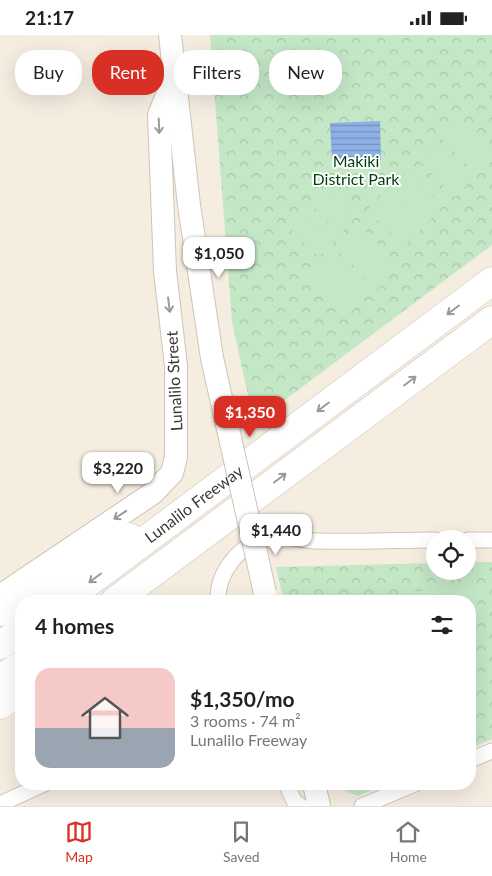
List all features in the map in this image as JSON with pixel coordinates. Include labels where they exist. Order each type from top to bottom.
[{"type":"highway","name":"Lunalilo Freeway","points":[[72,595],[492,281]]},
{"type":"highway","name":"Lunalilo Freeway","points":[[123,595],[492,320]]},
{"type":"highway","points":[[28,595],[115,541],[161,527]]},
{"type":"highway","points":[[139,595],[213,529]]},
{"type":"highway","points":[[0,612],[15,603]]},
{"type":"highway","points":[[0,645],[15,635]]},
{"type":"highway","points":[[0,679],[15,669]]},
{"type":"highway","points":[[0,705],[15,694]]},
{"type":"main road","points":[[170,35],[173,80],[189,205],[212,358],[267,595]]},
{"type":"main road","name":"Lunalilo Street","points":[[0,596],[153,493],[172,473],[176,457],[177,433],[176,366],[165,271],[159,115],[173,80]]},
{"type":"main road","points":[[163,207],[189,205]]},
{"type":"street","points":[[219,595],[226,568],[242,549],[265,537],[315,541],[426,540]]},
{"type":"street","points":[[476,540],[492,540]]},
{"type":"street","points":[[476,758],[492,751]]},
{"type":"street","points":[[0,803],[30,790]]},
{"type":"street","points":[[289,790],[294,801],[301,806]]},
{"type":"street","points":[[362,806],[401,790]]},
{"type":"green space","name":"Makiki District Park","points":[[210,35],[492,35],[492,245],[254,423],[232,322],[215,95],[259,95],[259,50],[211,50]]},
{"type":"green space","points":[[458,121],[492,155],[492,159],[477,174],[441,138]]},
{"type":"green space","points":[[435,144],[472,180],[455,197],[419,161]]},
{"type":"green space","points":[[407,171],[443,206],[426,224],[389,189]]},
{"type":"green space","points":[[328,190],[356,217],[340,234],[313,207]]},
{"type":"green space","points":[[384,192],[421,229],[404,246],[367,210]]},
{"type":"green space","points":[[305,214],[334,242],[319,257],[290,229]]},
{"type":"green space","points":[[361,227],[400,266],[377,289],[338,250]]},
{"type":"green space","points":[[332,255],[370,293],[348,315],[310,277]]},
{"type":"green space","points":[[476,562],[492,562],[492,739],[476,746],[476,595],[283,595],[276,567],[426,563],[426,580],[476,580]]},
{"type":"green space","points":[[475,582],[478,603],[476,633],[476,595],[396,595]]},
{"type":"green space","points":[[343,790],[372,790],[358,796]]},
{"type":"water","points":[[380,121],[381,160],[332,162],[330,123]]}]
